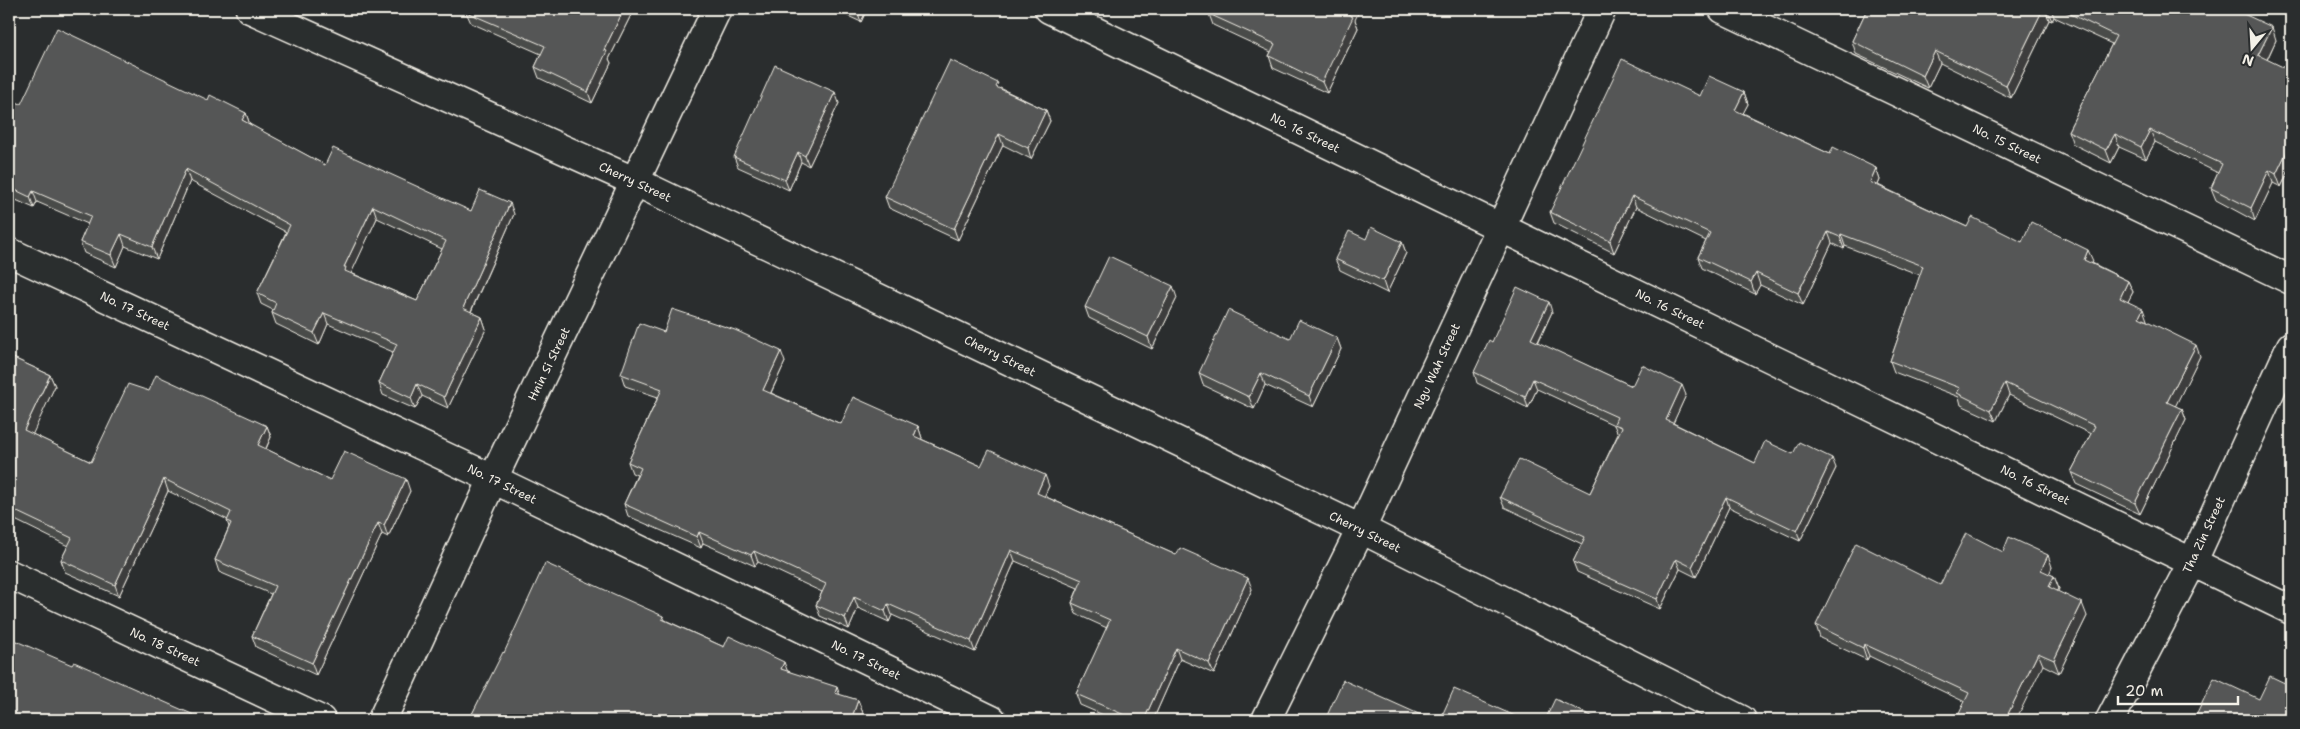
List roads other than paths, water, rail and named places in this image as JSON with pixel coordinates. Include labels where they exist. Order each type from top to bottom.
[{"type":"street","name":"Cherry Street","points":[[250,9],[636,182],[1361,529],[1742,720]]},
{"type":"street","name":"Hnin Si Street","points":[[382,720],[493,480],[717,9]]},
{"type":"street","name":"No. 16 Street","points":[[1049,9],[2291,610]]},
{"type":"street","name":"Ngu Wah Street","points":[[1266,720],[1361,529],[1602,9]]},
{"type":"street","name":"No. 15 Street","points":[[1723,9],[2291,280]]},
{"type":"street","name":"No. 17 Street","points":[[9,252],[493,480],[992,720]]},
{"type":"street","name":"Tha Zin Street","points":[[2110,720],[2193,561],[2291,346]]},
{"type":"street","name":"No. 18 Street","points":[[9,574],[321,720]]}]
